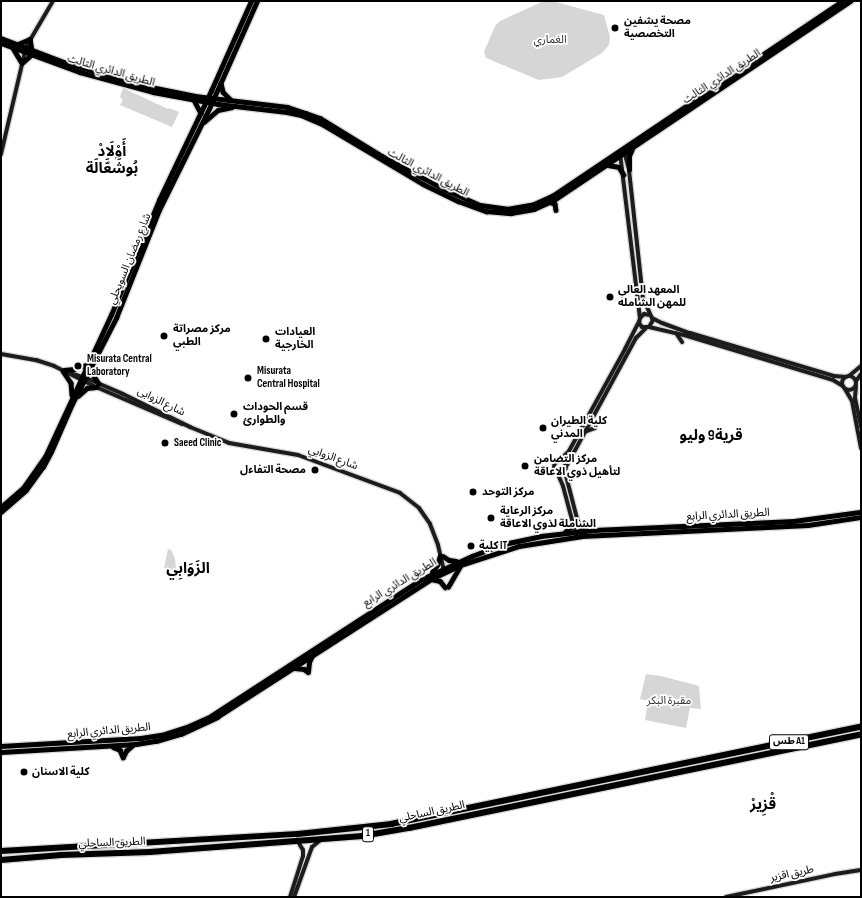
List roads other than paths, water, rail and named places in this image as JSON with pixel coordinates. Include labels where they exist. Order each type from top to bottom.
[{"type":"highway","name":"الطريق الساحلي","points":[[1,851],[298,834],[391,824],[861,727]]},
{"type":"highway","name":"الطريق الساحلي","points":[[1,860],[362,836],[409,828],[861,734]]},
{"type":"highway","points":[[630,775],[632,774],[634,778],[630,782]]},
{"type":"highway","points":[[133,844],[130,848],[133,852]]},
{"type":"highway","points":[[116,852],[119,848],[117,845]]},
{"type":"main road","name":"شارع رمضان السويحلي","points":[[1,507],[23,488],[40,465],[90,365],[116,318],[159,210],[201,124],[214,86],[250,1]]},
{"type":"main road","name":"شارع رمضان السويحلي","points":[[90,365],[159,200],[201,113],[221,83],[257,1]]},
{"type":"main road","name":"الطريق الدائري الثالث","points":[[210,100],[236,106],[287,112],[312,119],[423,184],[458,201],[486,211],[518,212],[534,209],[550,202],[605,166],[622,152],[634,147],[842,1]]},
{"type":"main road","name":"الطريق الدائري الثالث","points":[[1,44],[32,52],[110,77],[194,98],[287,107],[313,115],[432,183],[470,202],[497,208],[523,207],[544,200],[622,152],[850,1]]},
{"type":"main road","name":"الطريق الدائري الثالث","points":[[1,38],[17,44],[25,50]]},
{"type":"main road","points":[[13,48],[22,63],[32,52],[30,39],[17,44]]},
{"type":"main road","points":[[221,83],[224,95],[232,101]]},
{"type":"main road","points":[[201,113],[194,98],[205,93],[214,86]]},
{"type":"main road","points":[[201,124],[218,110],[236,106]]},
{"type":"main road","points":[[629,170],[629,156],[634,147]]},
{"type":"main road","points":[[605,166],[617,165],[624,175]]},
{"type":"main road","points":[[550,202],[555,204],[556,210]]},
{"type":"main road","points":[[90,365],[97,386],[87,388],[74,397],[71,383],[63,370],[90,365]]},
{"type":"main road","name":"شارع رمضان السويحلي","points":[[1,512],[26,490],[43,467],[74,397]]},
{"type":"main road","points":[[858,516],[861,511]]},
{"type":"main road","name":"الطريق الدائري الرابع","points":[[459,563],[519,546],[594,530],[858,516]]},
{"type":"main road","name":"الطريق الدائري الرابع","points":[[1,746],[141,738],[165,734],[186,727],[211,716],[398,593],[459,563],[504,544],[563,533],[579,534],[808,525],[858,516]]},
{"type":"main road","points":[[563,533],[571,527],[575,521],[583,527],[594,530]]},
{"type":"main road","points":[[442,556],[459,563],[446,587],[440,581],[431,577],[442,556]]},
{"type":"main road","name":"الطريق الدائري الرابع","points":[[1,752],[136,744],[174,737],[204,725],[431,577]]},
{"type":"main road","points":[[292,668],[300,668],[308,672],[309,662],[313,655]]},
{"type":"main road","points":[[110,746],[120,750],[123,757],[128,748],[136,744]]},
{"type":"street","points":[[1,154],[25,50],[53,1]]},
{"type":"street","points":[[575,521],[565,472],[567,465],[592,416],[636,338],[652,324],[651,316],[643,298],[629,170],[622,152]]},
{"type":"street","points":[[622,152],[640,325],[648,328],[676,332],[692,338],[834,376],[854,378],[856,384],[855,398],[861,426]]},
{"type":"street","points":[[579,534],[554,466],[569,451],[625,349],[639,319],[644,314],[651,316],[662,323],[690,333],[833,380],[844,388],[851,390],[861,374]]},
{"type":"street","points":[[676,332],[683,342],[692,338]]},
{"type":"street","name":"شارع الزوابى","points":[[1,354],[36,360],[63,370],[190,427]]},
{"type":"street","points":[[861,366],[843,381],[844,388],[852,401],[861,448]]},
{"type":"street","points":[[584,432],[595,427],[592,416]]},
{"type":"street","name":"شارع الزوابي","points":[[190,427],[229,443],[298,455],[400,493],[414,503],[427,518],[440,550],[445,570]]},
{"type":"street","points":[[559,461],[564,462],[567,465]]},
{"type":"street","points":[[557,472],[561,474],[565,472]]},
{"type":"street","points":[[290,897],[303,864],[312,847],[322,839]]},
{"type":"street","points":[[294,897],[303,864],[303,850],[297,840]]},
{"type":"street","name":"طريق اقزير","points":[[726,897],[861,870]]},
{"type":"place","name":"مصحة يشفين التخصصية","points":[[615,28]]},
{"type":"place","name":"المعهد العالي للمهن الشامله","points":[[610,297]]},
{"type":"place","name":"مركز مصراتة الطبي","points":[[164,336]]},
{"type":"place","name":"العيادات الخارجية","points":[[266,339]]},
{"type":"place","name":"Misurata Central Laboratory","points":[[78,366]]},
{"type":"place","name":"Misurata Central Hospital","points":[[248,378]]},
{"type":"place","name":"قسم الحوداث والطوارئ","points":[[234,414]]},
{"type":"place","name":"كلية الطيران المدني","points":[[543,428]]},
{"type":"place","name":"Saeed Clinic","points":[[165,443]]},
{"type":"place","name":"مركز التضامن لتأهيل ذوي الاعاقة","points":[[525,466]]},
{"type":"place","name":"مصحة التفاءل","points":[[315,470]]},
{"type":"place","name":"مركز التوحد","points":[[473,492]]},
{"type":"place","name":"مركز الرعاية الشاملة لذوي الاعاقة","points":[[491,518]]},
{"type":"place","name":"كلية IT","points":[[471,546]]},
{"type":"place","name":"كلية الاسنان","points":[[24,772]]},
{"type":"district","name":"أَوْلَادْ بُوشَعَّالَة","points":[[112,160]]},
{"type":"district","name":"قرية9 وليو","points":[[711,436]]},
{"type":"district","name":"الزَوَابِي","points":[[188,569]]},
{"type":"district","name":"قْزِيرْ","points":[[763,805]]},
{"type":"park label","name":"الغماري","points":[[550,40]]},
{"type":"park label","name":"مقبرة البكر","points":[[669,701]]}]
